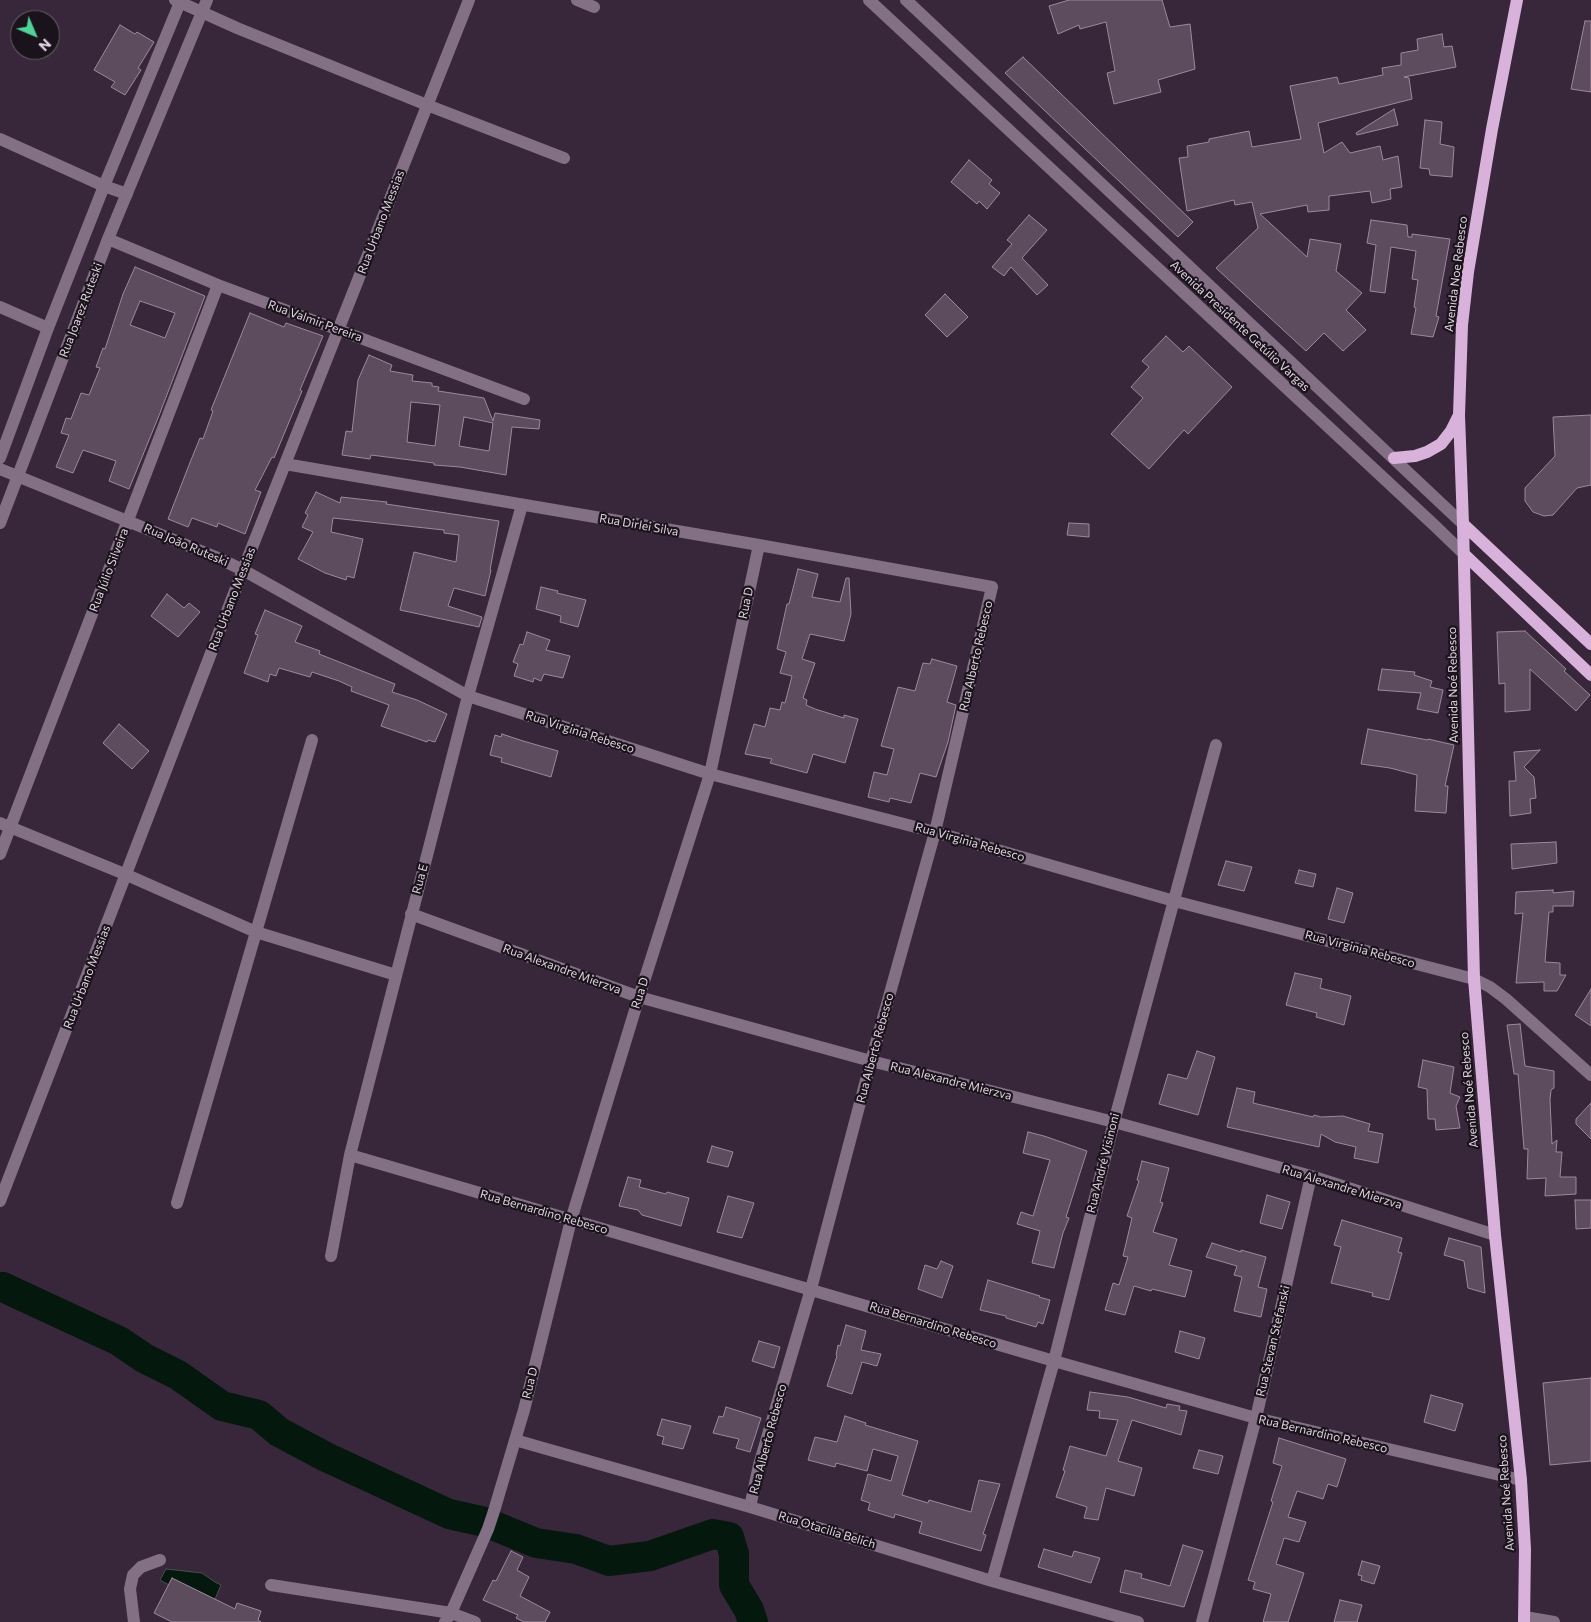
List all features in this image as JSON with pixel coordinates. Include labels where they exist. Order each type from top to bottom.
[{"type":"main road","name":"Avenida Noe Rebesco","points":[[1464,554],[1459,415],[1462,325],[1468,272],[1492,129],[1517,0]]},
{"type":"main road","points":[[1394,458],[1415,456],[1441,444],[1451,431],[1459,415]]},
{"type":"main road","name":"Avenida Presidente Getúlio Vargas","points":[[1464,524],[1591,644]]},
{"type":"main road","name":"Avenida Presidente Getúlio Vargas","points":[[1464,554],[1591,675]]},
{"type":"main road","name":"Avenida Noé Rebesco","points":[[1464,554],[1474,979],[1495,1235],[1520,1480],[1525,1549],[1524,1619]]},
{"type":"street","name":"Rua Joarez Ruteski","points":[[0,523],[108,239],[207,0]]},
{"type":"street","name":"Rua Urbano Messias","points":[[0,1200],[127,875],[243,570],[469,0]]},
{"type":"street","points":[[577,0],[594,7]]},
{"type":"street","name":"Avenida Presidente Getúlio Vargas","points":[[868,0],[1464,554]]},
{"type":"street","name":"Avenida Presidente Getúlio Vargas","points":[[906,0],[1464,524]]},
{"type":"street","name":"Rua Joarez Ruteski","points":[[0,458],[48,328],[179,1]]},
{"type":"street","points":[[179,1],[202,13],[426,105],[564,158]]},
{"type":"street","points":[[143,91],[166,99]]},
{"type":"street","points":[[0,139],[104,186],[127,194]]},
{"type":"street","name":"Rua Valmir Pereira","points":[[108,239],[218,285],[524,398]]},
{"type":"street","name":"Rua Júlio Silveira","points":[[0,854],[5,825],[128,521],[218,285]]},
{"type":"street","points":[[1198,306],[1214,289]]},
{"type":"street","points":[[0,307],[48,328]]},
{"type":"street","name":"Rua Dirlei Silva","points":[[285,464],[992,587]]},
{"type":"street","name":"Rua João Ruteski","points":[[0,469],[243,570],[468,696]]},
{"type":"street","name":"Rua E","points":[[331,1256],[350,1155],[411,914],[468,696],[522,505]]},
{"type":"street","name":"Rua D","points":[[448,1617],[488,1529],[494,1511],[515,1440],[571,1220],[710,774],[759,545]]},
{"type":"street","name":"Rua Alberto Rebesco","points":[[750,1507],[759,1465],[811,1289],[870,1060],[935,832],[992,587]]},
{"type":"street","name":"Rua Virginia Rebesco","points":[[468,696],[710,774],[935,832],[1174,901],[1474,979],[1490,987],[1506,999],[1591,1075]]},
{"type":"street","points":[[177,1203],[312,740]]},
{"type":"street","name":"Rua André Visinoni","points":[[992,1581],[1054,1361],[1114,1122],[1216,745]]},
{"type":"street","points":[[5,825],[127,875],[256,932],[396,975]]},
{"type":"street","name":"Rua Alexandre Mierzva","points":[[411,914],[639,997],[1311,1176],[1495,1235]]},
{"type":"street","name":"Rua Bernardino Rebesco","points":[[350,1155],[1054,1361],[1256,1418],[1520,1480]]},
{"type":"street","name":"Rua Stevan Stefanski","points":[[1202,1622],[1256,1418],[1311,1176]]},
{"type":"street","name":"Rua Otacilia Belich","points":[[515,1440],[750,1507],[992,1581],[1138,1622]]},
{"type":"street","points":[[134,1622],[130,1589],[133,1575],[141,1567],[160,1560]]},
{"type":"street","points":[[271,1585],[475,1622]]},
{"type":"street","points":[[1524,1619],[1554,1622]]},
{"type":"shaded area","points":[[166,1569],[202,1573],[221,1585],[215,1599],[169,1585],[160,1580]]},
{"type":"building","points":[[1069,0],[1162,0],[1170,27],[1190,24],[1195,69],[1158,80],[1161,92],[1114,104],[1107,73],[1115,71],[1106,22],[1080,29],[1079,25],[1058,34],[1049,6]]},
{"type":"building","points":[[1585,21],[1591,21],[1591,92],[1571,89]]},
{"type":"building","points":[[120,25],[154,42],[138,68],[141,70],[125,95],[111,87],[115,82],[94,70]]},
{"type":"building","points":[[1442,34],[1444,47],[1452,46],[1456,67],[1404,77],[1409,78],[1412,99],[1318,123],[1324,153],[1342,142],[1350,153],[1380,146],[1383,160],[1398,156],[1402,187],[1390,189],[1391,199],[1372,203],[1370,191],[1329,196],[1329,210],[1308,212],[1307,205],[1260,214],[1307,257],[1310,239],[1341,244],[1336,271],[1362,293],[1346,310],[1366,330],[1343,351],[1324,333],[1306,351],[1216,268],[1258,228],[1252,202],[1235,205],[1234,200],[1187,211],[1179,158],[1188,157],[1187,146],[1209,142],[1209,139],[1249,131],[1252,147],[1301,139],[1290,86],[1337,77],[1339,84],[1383,75],[1382,68],[1401,65],[1401,53],[1418,50],[1417,39]]},
{"type":"building","points":[[1023,57],[1193,222],[1178,237],[1005,73]]},
{"type":"building","points":[[1394,109],[1398,125],[1357,135],[1356,133]]},
{"type":"building","points":[[1425,120],[1442,122],[1440,144],[1454,147],[1452,177],[1430,175],[1429,169],[1420,168]]},
{"type":"building","points":[[969,160],[992,180],[989,184],[1000,193],[987,209],[979,201],[977,204],[951,182]]},
{"type":"building","points":[[1029,215],[1047,230],[1022,258],[1048,285],[1037,295],[1011,267],[1004,276],[992,267],[1012,244],[1007,240]]},
{"type":"building","points":[[1371,220],[1407,225],[1408,237],[1412,237],[1412,234],[1450,239],[1436,316],[1439,317],[1433,337],[1411,334],[1416,308],[1414,307],[1418,280],[1412,279],[1416,251],[1391,247],[1385,293],[1370,291],[1376,245],[1367,243]]},
{"type":"building","points":[[135,267],[205,296],[129,489],[109,481],[116,461],[83,450],[73,473],[56,467],[69,435],[61,433],[66,418],[71,419],[81,393],[89,395],[100,368],[96,367],[103,348],[105,349],[123,294]],"holes":[[[140,301],[175,313],[165,338],[130,325]]]},
{"type":"building","points":[[945,294],[968,317],[947,337],[925,315]]},
{"type":"building","points":[[250,313],[284,327],[286,323],[323,336],[274,458],[272,457],[255,490],[261,492],[245,534],[218,523],[217,527],[192,518],[188,527],[168,519],[200,438],[203,439],[213,411],[211,410]]},
{"type":"building","points":[[1166,336],[1183,352],[1189,346],[1232,387],[1188,434],[1184,430],[1149,469],[1111,434],[1143,398],[1131,387],[1149,367],[1142,361]]},
{"type":"building","points":[[369,355],[392,365],[390,371],[413,375],[412,381],[432,383],[432,386],[439,387],[438,391],[484,398],[493,421],[495,413],[540,420],[539,429],[512,427],[506,475],[371,455],[370,459],[342,455],[346,431],[352,432],[358,380]],"holes":[[[411,402],[440,405],[435,446],[407,442]],[[464,417],[493,423],[489,451],[459,446]]]},
{"type":"building","points":[[1591,415],[1591,485],[1577,488],[1553,515],[1544,516],[1533,512],[1525,501],[1525,488],[1555,456],[1553,417]]},
{"type":"building","points":[[316,492],[340,503],[341,497],[387,502],[386,504],[499,521],[485,596],[454,588],[448,606],[482,617],[479,627],[400,610],[414,552],[456,562],[459,535],[444,533],[444,530],[333,518],[331,532],[363,539],[354,578],[347,576],[346,580],[325,573],[298,559],[313,532],[302,527],[308,515],[305,513]]},
{"type":"building","points":[[1069,523],[1089,524],[1089,537],[1067,535]]},
{"type":"building","points":[[798,569],[818,574],[812,597],[840,602],[846,578],[849,578],[851,614],[844,641],[810,634],[802,659],[815,663],[803,698],[807,700],[806,705],[815,709],[844,718],[844,715],[858,719],[845,763],[813,754],[807,773],[770,763],[772,759],[745,754],[754,724],[765,727],[770,708],[780,710],[782,702],[785,703],[792,676],[780,673],[786,652],[777,649],[787,604],[789,604]]},
{"type":"building","points":[[541,587],[586,600],[578,627],[560,622],[561,616],[536,609]]},
{"type":"building","points":[[167,594],[184,608],[189,603],[200,612],[178,637],[151,616]]},
{"type":"building","points":[[265,610],[302,626],[295,642],[320,651],[319,654],[395,684],[392,692],[417,700],[447,714],[435,742],[428,740],[427,742],[381,726],[389,705],[351,691],[352,687],[339,681],[312,672],[310,677],[279,668],[276,676],[270,674],[268,682],[244,673],[258,635],[255,634]]},
{"type":"building","points":[[1525,631],[1566,669],[1564,671],[1590,695],[1576,711],[1530,669],[1530,710],[1505,712],[1505,683],[1499,684],[1497,632]]},
{"type":"building","points":[[527,632],[550,640],[546,650],[570,656],[563,678],[544,674],[541,681],[534,678],[533,682],[514,676],[518,664],[513,662],[520,644],[523,645]]},
{"type":"building","points":[[932,659],[957,666],[947,702],[956,705],[948,742],[936,777],[920,773],[911,803],[890,798],[889,802],[868,797],[874,772],[887,775],[894,749],[881,746],[898,687],[915,691],[923,663],[930,664]]},
{"type":"building","points":[[1382,669],[1415,672],[1414,675],[1432,681],[1430,687],[1443,690],[1438,713],[1417,709],[1421,693],[1378,690]]},
{"type":"building","points":[[119,724],[149,751],[132,769],[103,743]]},
{"type":"building","points":[[1368,729],[1454,745],[1445,786],[1448,786],[1446,813],[1415,811],[1417,775],[1390,768],[1361,764]]},
{"type":"building","points":[[502,734],[558,751],[551,777],[501,762],[502,758],[490,755],[495,735],[501,737]]},
{"type":"building","points":[[1540,750],[1524,767],[1534,777],[1536,798],[1530,799],[1531,813],[1510,816],[1509,781],[1516,781],[1514,752]]},
{"type":"building","points":[[1556,842],[1557,863],[1512,869],[1511,844]]},
{"type":"building","points":[[1226,861],[1252,867],[1244,891],[1218,885]]},
{"type":"building","points":[[1299,870],[1316,874],[1313,887],[1295,883]]},
{"type":"building","points":[[1337,888],[1353,893],[1344,923],[1328,919]]},
{"type":"building","points":[[1553,890],[1553,893],[1574,891],[1573,906],[1553,906],[1553,912],[1549,912],[1545,962],[1560,963],[1560,975],[1566,975],[1557,991],[1544,991],[1544,982],[1516,983],[1523,913],[1515,914],[1516,892]]},
{"type":"building","points":[[1295,973],[1322,979],[1320,988],[1351,996],[1344,1025],[1316,1017],[1317,1013],[1286,1005]]},
{"type":"building","points":[[1591,989],[1591,1026],[1575,1015]]},
{"type":"building","points":[[1520,1024],[1525,1066],[1554,1071],[1554,1088],[1551,1090],[1550,1100],[1552,1144],[1557,1140],[1556,1152],[1562,1152],[1560,1177],[1576,1177],[1576,1194],[1545,1196],[1546,1178],[1527,1179],[1528,1149],[1524,1149],[1518,1074],[1514,1074],[1507,1025]]},
{"type":"building","points":[[1197,1051],[1215,1057],[1198,1115],[1159,1104],[1168,1074],[1187,1079]]},
{"type":"building","points":[[1423,1060],[1454,1067],[1450,1093],[1460,1097],[1456,1106],[1460,1128],[1436,1130],[1435,1119],[1428,1119],[1427,1089],[1418,1087]]},
{"type":"building","points":[[1237,1088],[1255,1092],[1253,1103],[1313,1117],[1314,1115],[1321,1117],[1343,1116],[1370,1124],[1368,1131],[1383,1134],[1378,1163],[1354,1158],[1356,1147],[1335,1142],[1321,1134],[1319,1147],[1227,1127]]},
{"type":"building","points":[[1591,1103],[1591,1139],[1576,1124],[1576,1119]]},
{"type":"building","points":[[1028,1132],[1087,1151],[1066,1217],[1069,1218],[1054,1268],[1032,1263],[1040,1231],[1017,1224],[1021,1212],[1033,1216],[1050,1160],[1023,1153]]},
{"type":"building","points":[[712,1146],[733,1152],[728,1167],[707,1162]]},
{"type":"building","points":[[1142,1161],[1169,1168],[1160,1202],[1163,1203],[1153,1232],[1177,1239],[1169,1265],[1192,1271],[1185,1297],[1134,1286],[1125,1315],[1105,1310],[1113,1283],[1119,1285],[1128,1257],[1123,1256],[1132,1218],[1127,1216],[1139,1181],[1137,1180]]},
{"type":"building","points":[[628,1177],[641,1180],[639,1187],[689,1198],[681,1226],[642,1215],[638,1210],[619,1206]]},
{"type":"building","points":[[1267,1195],[1290,1202],[1282,1229],[1260,1223]]},
{"type":"building","points":[[728,1196],[754,1203],[742,1238],[717,1232]]},
{"type":"building","points":[[1575,1200],[1591,1200],[1591,1228],[1576,1229]]},
{"type":"building","points":[[1342,1220],[1402,1238],[1398,1252],[1402,1253],[1389,1300],[1372,1296],[1373,1293],[1331,1283],[1341,1247],[1334,1245]]},
{"type":"building","points":[[1449,1238],[1481,1247],[1485,1293],[1468,1288],[1464,1261],[1444,1255]]},
{"type":"building","points":[[1212,1243],[1266,1257],[1258,1287],[1267,1289],[1261,1317],[1234,1311],[1242,1277],[1234,1275],[1237,1266],[1206,1257]]},
{"type":"building","points":[[941,1261],[953,1266],[942,1298],[918,1289],[925,1265],[937,1269]]},
{"type":"building","points":[[988,1280],[1050,1300],[1043,1324],[1038,1322],[1036,1327],[1006,1318],[1006,1316],[980,1310]]},
{"type":"building","points":[[846,1325],[866,1331],[861,1350],[881,1354],[877,1366],[862,1362],[852,1394],[827,1386],[837,1356],[838,1345],[840,1346]]},
{"type":"building","points":[[1180,1331],[1205,1338],[1199,1359],[1175,1352]]},
{"type":"building","points":[[759,1341],[780,1347],[774,1368],[752,1361]]},
{"type":"building","points":[[1591,1378],[1591,1461],[1550,1465],[1543,1383]]},
{"type":"building","points":[[1090,1392],[1128,1397],[1166,1408],[1167,1404],[1180,1406],[1179,1410],[1187,1411],[1181,1435],[1132,1420],[1118,1461],[1142,1468],[1134,1496],[1106,1488],[1098,1520],[1084,1518],[1087,1507],[1056,1497],[1065,1471],[1063,1470],[1070,1446],[1106,1456],[1118,1420],[1099,1418],[1100,1411],[1087,1410]]},
{"type":"building","points":[[1431,1395],[1463,1404],[1455,1431],[1424,1422]]},
{"type":"building","points":[[726,1407],[761,1418],[750,1452],[736,1448],[739,1439],[713,1433],[719,1416],[723,1417]]},
{"type":"building","points":[[845,1416],[866,1423],[865,1425],[918,1441],[902,1495],[928,1503],[929,1500],[971,1512],[979,1480],[1000,1484],[983,1534],[986,1535],[981,1551],[919,1533],[922,1522],[895,1514],[894,1518],[868,1510],[870,1503],[861,1500],[868,1474],[891,1481],[898,1456],[873,1449],[867,1471],[836,1463],[835,1467],[808,1460],[815,1437],[837,1442]]},
{"type":"building","points":[[662,1419],[691,1426],[683,1449],[662,1444],[664,1437],[657,1435]]},
{"type":"building","points":[[1279,1438],[1346,1459],[1337,1487],[1328,1484],[1323,1499],[1297,1491],[1288,1517],[1306,1522],[1299,1542],[1284,1538],[1276,1564],[1304,1573],[1288,1622],[1263,1622],[1271,1594],[1253,1589],[1255,1582],[1248,1580],[1273,1502],[1271,1501],[1282,1466],[1273,1463]]},
{"type":"building","points":[[1199,1450],[1223,1456],[1218,1474],[1193,1468]]},
{"type":"building","points":[[1183,1545],[1203,1551],[1184,1607],[1120,1592],[1125,1570],[1142,1574],[1141,1578],[1170,1586]]},
{"type":"building","points":[[1044,1549],[1072,1557],[1074,1551],[1100,1558],[1091,1583],[1038,1567]]},
{"type":"building","points":[[511,1551],[523,1557],[517,1570],[529,1577],[520,1596],[550,1612],[545,1622],[524,1622],[516,1618],[518,1615],[483,1600],[493,1580],[496,1581]]},
{"type":"building","points":[[1362,1561],[1380,1566],[1374,1584],[1361,1580],[1362,1576],[1358,1575]]},
{"type":"building","points":[[172,1578],[235,1609],[237,1603],[261,1611],[258,1620],[261,1622],[172,1622],[154,1613]]},
{"type":"building","points":[[1340,1600],[1362,1605],[1357,1622],[1334,1622]]},
{"type":"waterway","points":[[0,1287],[119,1341],[144,1358],[178,1375],[222,1406],[259,1415],[279,1432],[326,1457],[449,1514],[485,1522],[536,1543],[576,1549],[609,1561],[650,1556],[713,1534],[729,1537],[734,1554],[734,1585],[749,1610],[753,1622]]}]
